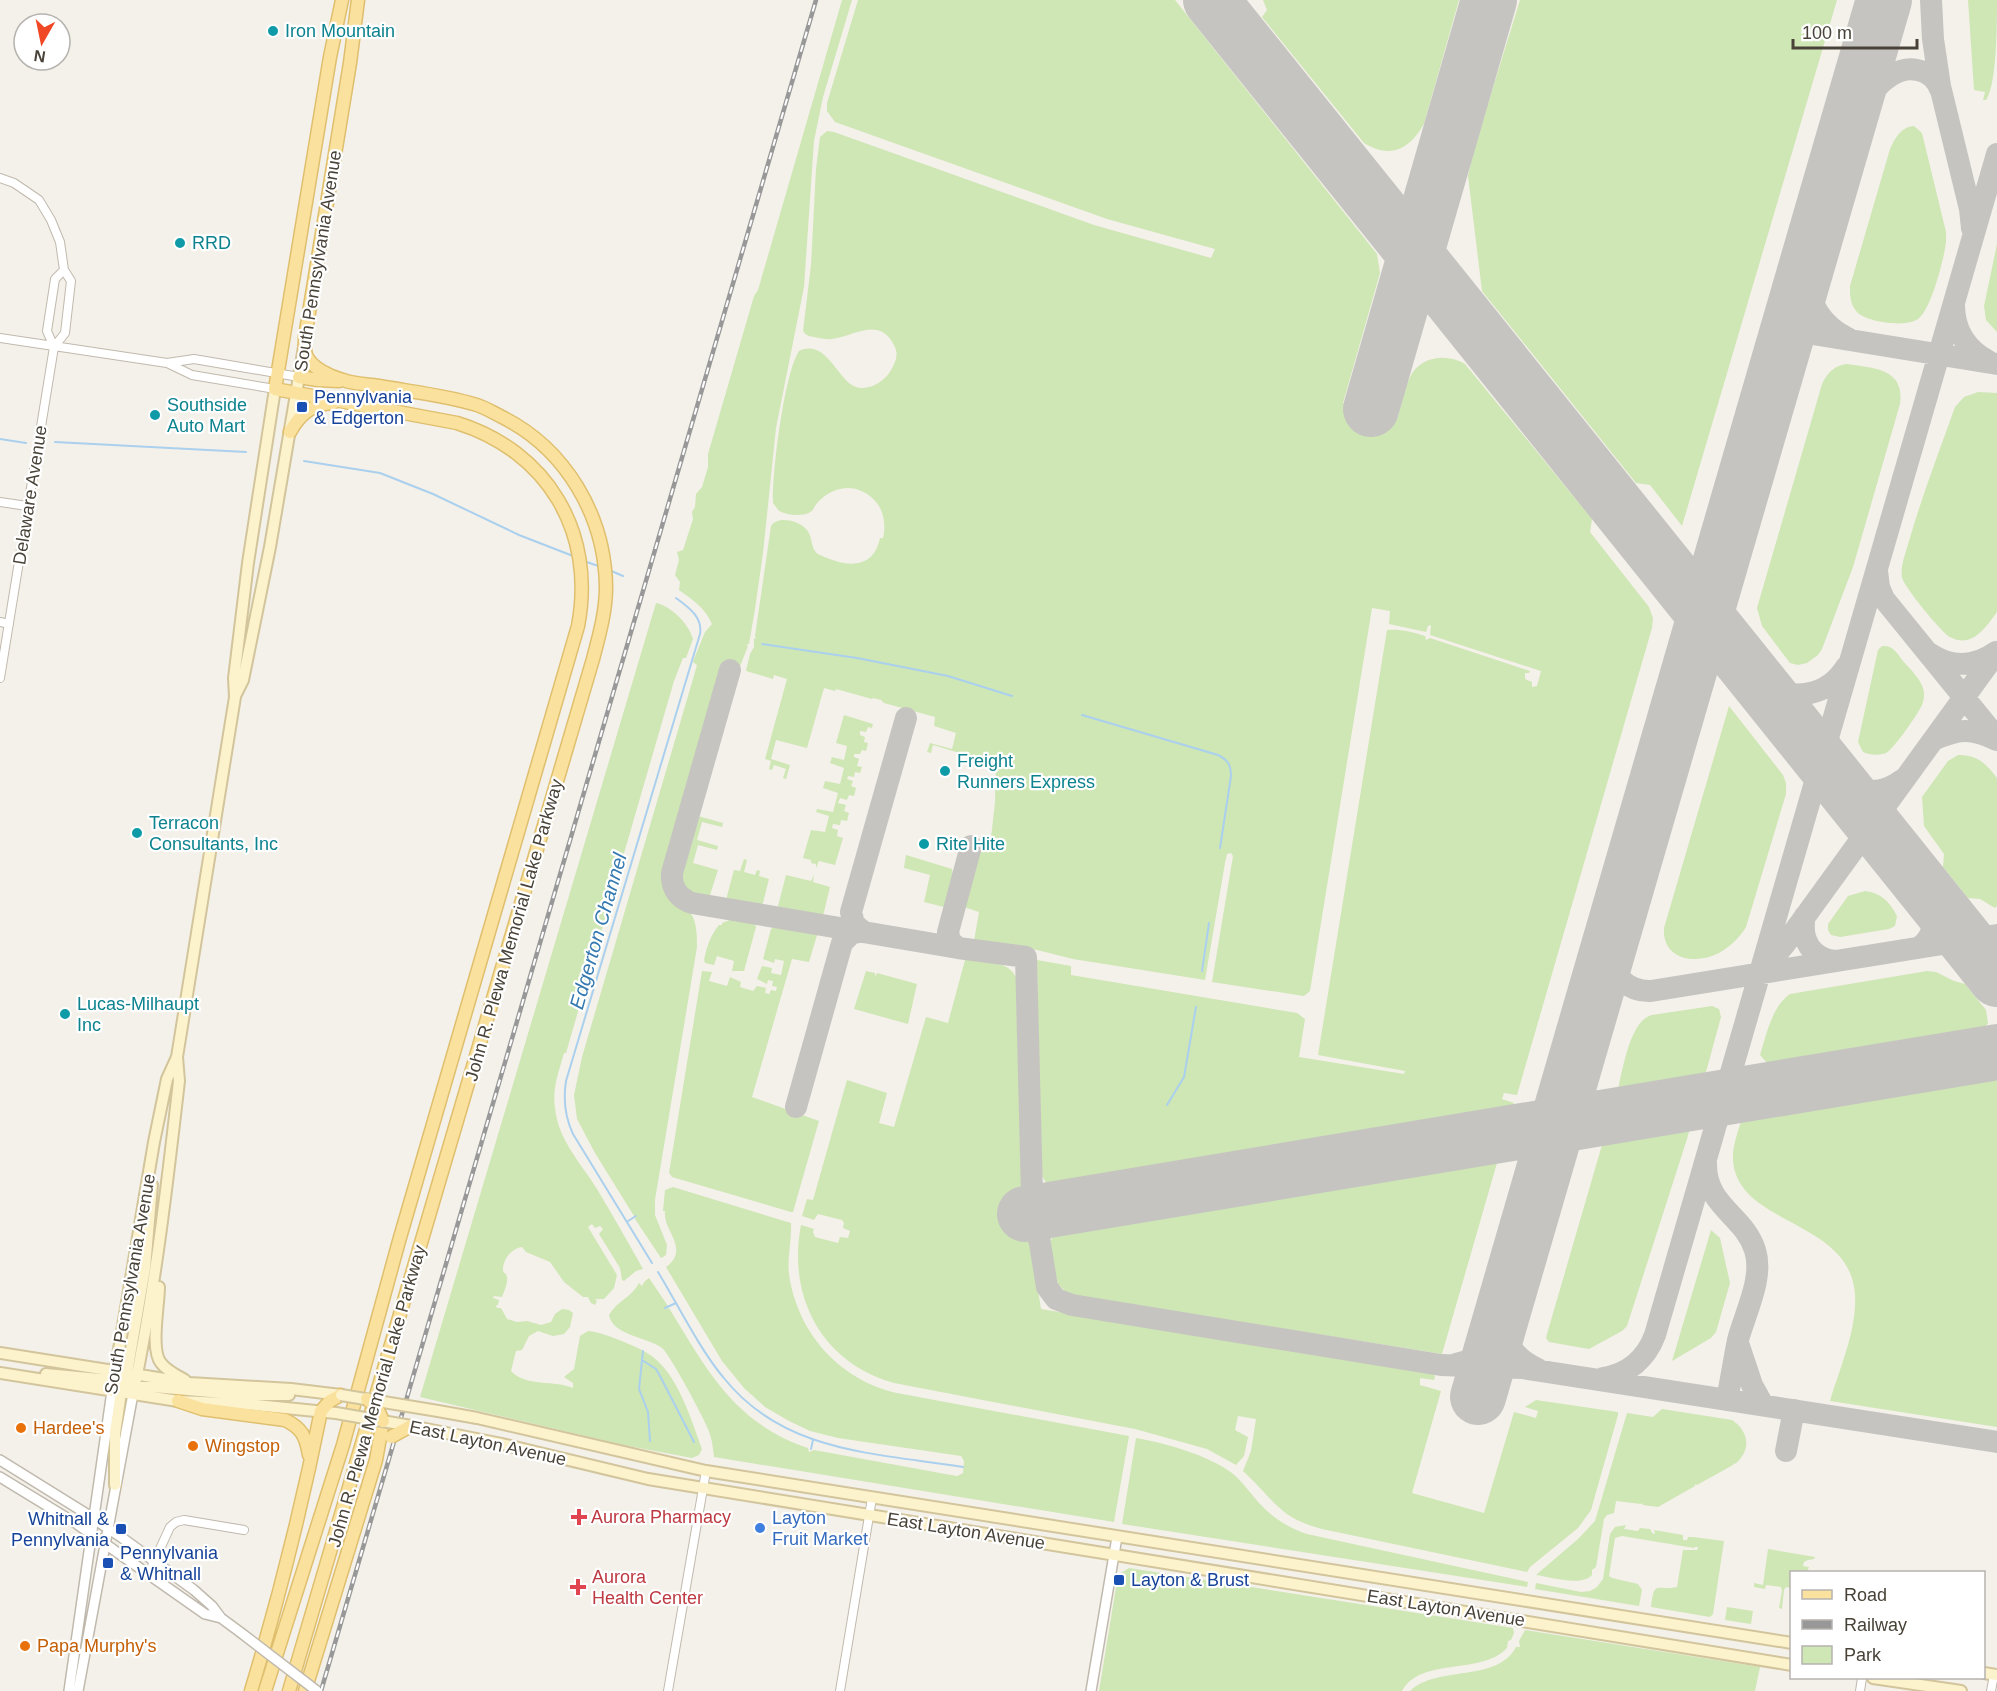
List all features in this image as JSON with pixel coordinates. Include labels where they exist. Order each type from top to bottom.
[{"type":"main road","name":"South Pennsylvania Avenue","points":[[124,1383],[159,1254],[179,1081],[177,1057],[235,697],[234,678],[250,549],[277,373],[330,57],[342,0]]},
{"type":"main road","name":"South Pennsylvania Avenue","points":[[235,697],[243,680],[269,553],[350,63],[358,0]]},
{"type":"main road","name":"John R. Plewa Memorial Lake Parkway","points":[[289,1691],[600,630],[605,600],[605,572],[594,520],[580,490],[560,463],[541,443],[515,424],[479,406],[443,396],[343,381],[310,362],[305,351],[305,337]]},
{"type":"main road","points":[[299,377],[343,381]]},
{"type":"main road","name":"John R. Plewa Memorial Lake Parkway","points":[[265,1691],[343,1445],[399,1241],[580,616],[582,602],[580,565],[573,534],[563,508],[552,489],[535,468],[507,445],[457,423],[275,389]]},
{"type":"main road","points":[[290,432],[298,417],[308,409],[322,404],[346,402]]},
{"type":"main road","points":[[250,549],[269,553]]},
{"type":"main road","name":"South Pennsylvania Avenue","points":[[124,1383],[154,1142],[167,1079],[177,1057]]},
{"type":"main road","points":[[159,1254],[156,1350],[159,1362],[168,1371],[190,1383]]},
{"type":"main road","name":"East Layton Avenue","points":[[0,1353],[124,1383],[178,1401],[336,1413],[385,1430]]},
{"type":"main road","name":"East Layton Avenue","points":[[4,1373],[124,1383],[190,1383],[336,1394],[477,1418],[706,1471],[1790,1643]]},
{"type":"main road","points":[[115,1485],[115,1433],[124,1383],[245,1395],[336,1394]]},
{"type":"main road","points":[[251,1691],[274,1616],[321,1411],[336,1394]]},
{"type":"main road","points":[[304,1691],[385,1430],[377,1408],[366,1399]]},
{"type":"main road","points":[[178,1401],[202,1409],[285,1420],[296,1425],[304,1433],[310,1464]]},
{"type":"main road","points":[[385,1430],[411,1426]]},
{"type":"main road","name":"East Layton Avenue","points":[[411,1426],[502,1444],[638,1477],[1790,1665]]},
{"type":"main road","points":[[1885,1679],[1960,1691]]},
{"type":"street","points":[[0,178],[14,183],[43,204],[60,242],[64,270],[71,282],[65,333],[54,347]]},
{"type":"street","points":[[54,347],[48,331],[55,279],[64,270]]},
{"type":"street","points":[[0,338],[167,363],[194,359],[299,377]]},
{"type":"street","name":"Delaware Avenue","points":[[0,678],[54,347]]},
{"type":"street","points":[[167,363],[192,375],[275,389]]},
{"type":"street","points":[[0,502],[27,506]]},
{"type":"street","points":[[0,622],[9,624]]},
{"type":"street","name":"South Pennsylvania Avenue","points":[[69,1691],[91,1534],[124,1383]]},
{"type":"street","points":[[0,1460],[94,1519],[194,1590],[212,1606],[221,1618],[316,1691]]},
{"type":"street","points":[[668,1691],[706,1471]]},
{"type":"street","points":[[0,1477],[91,1534],[205,1614],[221,1618]]},
{"type":"street","points":[[78,1691],[115,1485]]},
{"type":"street","points":[[840,1691],[872,1498]]},
{"type":"street","points":[[148,1575],[170,1527],[176,1522],[184,1520],[244,1530]]},
{"type":"street","points":[[1090,1691],[1117,1537]]},
{"type":"street","points":[[1991,1675],[1991,1691]]},
{"type":"green space","points":[[842,0],[852,0],[823,97],[814,141],[804,287],[776,428],[763,553],[749,644],[746,645],[748,646],[739,669],[724,666],[666,875],[670,894],[693,917],[697,947],[655,1200],[655,1215],[667,1245],[666,1255],[661,1258],[595,1153],[577,1119],[574,1095],[582,1057],[697,665],[693,662],[705,632],[712,624],[702,609],[679,590],[680,582],[675,575],[679,560],[677,552],[683,550],[693,519],[692,512],[695,507],[696,494],[702,487],[708,467],[708,454]]},
{"type":"green space","points":[[858,0],[1175,0],[1377,254],[1380,273],[1343,403],[1397,419],[1410,377],[1420,365],[1442,358],[1450,358],[1465,364],[1592,519],[1590,532],[1649,607],[1653,618],[1652,628],[1517,1095],[1504,1093],[1502,1099],[1514,1103],[1510,1115],[1055,1188],[1045,1181],[1040,1165],[1037,960],[1071,966],[1071,975],[1297,1013],[1305,1019],[1299,1057],[1404,1074],[1405,1071],[1318,1055],[1387,630],[1402,630],[1425,636],[1426,640],[1430,638],[1530,671],[1525,673],[1525,679],[1532,682],[1532,687],[1537,686],[1541,671],[1430,635],[1431,625],[1428,626],[1426,632],[1389,624],[1390,611],[1372,608],[1310,991],[1304,996],[1212,982],[1233,856],[1231,853],[1227,854],[1225,863],[1205,980],[974,941],[979,912],[964,907],[984,837],[991,838],[996,764],[933,745],[931,753],[927,752],[930,743],[952,749],[956,733],[934,726],[935,717],[884,703],[881,700],[824,688],[807,748],[776,740],[771,759],[790,765],[786,779],[783,778],[786,769],[774,765],[772,770],[769,769],[771,761],[765,759],[787,679],[774,675],[773,679],[746,671],[754,647],[754,638],[756,639],[771,526],[782,520],[797,523],[810,534],[817,553],[838,562],[847,563],[864,561],[871,557],[880,538],[883,538],[884,529],[883,514],[879,506],[862,491],[855,489],[847,488],[832,492],[818,502],[811,512],[803,515],[792,515],[779,511],[773,503],[777,448],[784,401],[788,380],[799,351],[807,349],[821,353],[849,383],[860,388],[873,386],[888,375],[896,358],[894,345],[881,331],[866,330],[828,339],[809,336],[803,331],[811,265],[820,137],[827,131],[834,132],[1094,225],[1211,258],[1215,249],[1107,219],[835,122],[827,111],[827,103]]},
{"type":"green space","points":[[1263,0],[1459,0],[1424,124],[1413,139],[1392,151],[1383,151],[1364,143],[1262,17],[1267,10]]},
{"type":"green space","points":[[1520,0],[1837,0],[1682,526],[1650,485],[1636,483],[1482,291],[1468,176],[1474,149]]},
{"type":"green space","points":[[1968,0],[1997,0],[1994,68],[1990,92],[1986,100],[1983,100],[1985,92],[1974,90]]},
{"type":"green space","points":[[1914,126],[1922,133],[1946,232],[1946,242],[1936,284],[1923,314],[1912,322],[1886,323],[1869,319],[1857,312],[1850,297],[1850,286],[1890,149],[1902,131]]},
{"type":"green space","points":[[1997,244],[1997,332],[1986,320],[1984,306]]},
{"type":"green space","points":[[1847,364],[1877,369],[1892,377],[1900,392],[1900,404],[1853,567],[1822,649],[1807,663],[1798,665],[1790,663],[1762,626],[1757,608],[1822,384],[1832,370]]},
{"type":"green space","points":[[1978,392],[1997,393],[1997,612],[1978,635],[1958,640],[1946,634],[1916,599],[1904,582],[1902,568],[1919,507],[1955,407],[1964,397]]},
{"type":"green space","points":[[656,603],[679,616],[688,627],[693,639],[674,681],[566,1053],[564,1053],[556,1080],[554,1094],[557,1120],[565,1141],[597,1189],[643,1269],[636,1271],[624,1281],[622,1280],[620,1268],[599,1234],[603,1229],[600,1226],[595,1228],[592,1224],[588,1227],[617,1275],[614,1288],[604,1299],[595,1299],[597,1301],[595,1305],[591,1303],[588,1297],[583,1297],[564,1282],[550,1262],[526,1252],[522,1247],[512,1251],[505,1260],[503,1272],[507,1277],[506,1287],[502,1297],[494,1296],[493,1298],[499,1300],[497,1308],[501,1308],[507,1319],[517,1322],[527,1321],[541,1325],[551,1322],[555,1314],[562,1309],[573,1313],[570,1327],[564,1334],[553,1336],[538,1331],[529,1336],[522,1350],[516,1351],[511,1371],[524,1379],[573,1388],[573,1383],[564,1377],[574,1369],[580,1336],[588,1331],[619,1340],[653,1357],[670,1376],[689,1413],[702,1449],[699,1455],[692,1458],[623,1445],[420,1397]]},
{"type":"green space","points":[[1882,646],[1894,650],[1916,675],[1923,688],[1924,697],[1920,710],[1894,746],[1886,753],[1874,755],[1863,752],[1858,742],[1878,650]]},
{"type":"green space","points":[[1729,706],[1783,775],[1786,794],[1746,927],[1734,942],[1719,953],[1710,957],[1691,959],[1674,953],[1665,939],[1664,928]]},
{"type":"green space","points":[[844,715],[873,724],[872,728],[868,727],[866,732],[860,731],[860,735],[865,737],[864,742],[868,743],[866,751],[862,750],[860,754],[854,754],[854,757],[859,759],[857,766],[862,767],[860,773],[855,772],[854,777],[848,776],[847,779],[853,781],[851,786],[856,788],[854,796],[849,795],[847,800],[840,798],[838,803],[846,805],[844,811],[849,813],[847,821],[841,820],[840,825],[833,824],[832,828],[838,830],[837,836],[843,838],[835,865],[819,861],[816,868],[816,864],[811,863],[811,860],[803,858],[811,830],[825,832],[829,816],[816,812],[817,809],[833,812],[838,793],[823,788],[825,781],[840,784],[844,768],[830,763],[832,757],[844,760],[847,746],[836,743]]},
{"type":"green space","points":[[1958,755],[1976,758],[1997,778],[1997,906],[1995,908],[1980,899],[1968,898],[1943,867],[1944,854],[1924,826],[1922,797],[1948,761]]},
{"type":"green space","points":[[695,817],[723,823],[722,827],[702,822],[697,840],[718,846],[717,850],[698,845],[693,863],[718,870],[709,898],[686,890],[680,878]]},
{"type":"green space","points":[[906,855],[952,869],[953,874],[944,907],[924,902],[930,875],[904,868]]},
{"type":"green space","points":[[744,859],[747,860],[744,872],[755,875],[757,870],[760,871],[759,876],[769,879],[763,903],[759,906],[727,900],[734,870],[740,871]]},
{"type":"green space","points":[[786,875],[811,881],[814,875],[813,882],[830,887],[823,916],[780,909],[778,906]]},
{"type":"green space","points":[[1865,891],[1876,894],[1888,902],[1897,916],[1895,926],[1840,937],[1831,935],[1828,924],[1848,896]]},
{"type":"green space","points":[[735,918],[754,921],[756,927],[744,971],[732,971],[734,961],[717,956],[714,965],[705,963],[708,946],[716,929],[722,923]]},
{"type":"green space","points":[[777,925],[818,932],[809,962],[792,959],[752,1097],[819,1121],[793,1212],[672,1177],[669,1173],[702,971],[712,972],[709,981],[727,986],[730,977],[741,982],[740,987],[753,991],[757,986],[766,988],[765,993],[769,994],[771,990],[776,991],[777,987],[772,986],[773,981],[768,980],[767,984],[757,979],[762,966],[772,968],[771,973],[781,975],[784,961],[775,959],[774,963],[763,959],[771,929]]},
{"type":"green space","points":[[965,960],[986,961],[1001,965],[1016,977],[1022,1190],[1041,1309],[1433,1374],[1434,1380],[1420,1378],[1420,1385],[1441,1391],[1412,1493],[1484,1513],[1514,1412],[1536,1418],[1538,1411],[1525,1407],[1536,1400],[1618,1412],[1591,1510],[1578,1528],[1530,1567],[1527,1572],[1322,1529],[1295,1519],[1286,1513],[1243,1471],[1251,1451],[1256,1419],[1238,1416],[1235,1430],[1248,1437],[1244,1456],[1236,1465],[1207,1449],[1135,1429],[894,1383],[869,1373],[847,1360],[829,1343],[815,1324],[805,1301],[798,1252],[801,1225],[814,1229],[815,1237],[838,1243],[840,1237],[848,1238],[850,1231],[843,1228],[842,1220],[818,1214],[814,1220],[802,1216],[807,1199],[813,1200],[847,1080],[887,1093],[879,1123],[894,1127],[926,1017],[948,1023]]},
{"type":"green space","points":[[866,971],[875,973],[875,977],[877,973],[917,984],[908,1024],[854,1009]]},
{"type":"green space","points":[[1927,971],[1936,972],[1965,984],[1986,1010],[1988,1023],[1979,1037],[1785,1070],[1768,1064],[1760,1055],[1774,1014],[1790,994]]},
{"type":"green space","points":[[1712,1006],[1719,1009],[1721,1017],[1703,1083],[1628,1095],[1618,1089],[1633,1035],[1644,1019],[1652,1015]]},
{"type":"green space","points":[[1997,1073],[1997,1427],[1830,1401],[1853,1322],[1855,1295],[1849,1270],[1835,1251],[1816,1236],[1772,1212],[1753,1198],[1739,1182],[1733,1155],[1743,1115]]},
{"type":"green space","points":[[1678,1126],[1689,1132],[1627,1326],[1589,1349],[1549,1342],[1546,1338],[1547,1334],[1604,1138]]},
{"type":"green space","points":[[1499,1156],[1442,1354],[1078,1296],[1067,1293],[1058,1284],[1050,1242],[1054,1234],[1064,1227]]},
{"type":"green space","points":[[673,1187],[791,1223],[789,1274],[801,1315],[811,1334],[824,1350],[839,1365],[857,1377],[876,1387],[897,1393],[1129,1436],[1114,1522],[714,1457],[705,1423],[666,1352],[656,1344],[624,1332],[612,1322],[609,1315],[639,1283],[642,1286],[649,1278],[668,1306],[665,1307],[666,1309],[669,1308],[696,1353],[725,1392],[760,1424],[782,1437],[808,1448],[809,1452],[814,1450],[957,1476],[963,1473],[964,1461],[961,1456],[838,1438],[810,1431],[765,1407],[744,1388],[722,1361],[666,1267],[676,1253],[674,1239],[667,1225],[665,1211],[663,1211],[665,1190]]},
{"type":"green space","points":[[1711,1230],[1720,1238],[1730,1283],[1716,1332],[1711,1338],[1672,1361]]},
{"type":"green space","points":[[1662,1409],[1732,1420],[1745,1436],[1744,1453],[1735,1464],[1695,1484],[1658,1507],[1616,1501],[1614,1513],[1607,1515],[1604,1519],[1596,1567],[1587,1579],[1574,1581],[1536,1575],[1578,1539],[1595,1521],[1627,1413],[1653,1417]]},
{"type":"green space","points":[[1136,1438],[1186,1451],[1222,1467],[1232,1473],[1270,1514],[1300,1532],[1528,1582],[1527,1587],[1122,1524]]},
{"type":"green space","points":[[1626,1525],[1624,1529],[1638,1531],[1640,1528],[1650,1529],[1653,1534],[1654,1530],[1683,1535],[1683,1540],[1693,1537],[1724,1541],[1713,1614],[1710,1617],[1651,1607],[1655,1589],[1677,1587],[1683,1550],[1697,1550],[1698,1547],[1622,1536],[1615,1538],[1609,1576],[1638,1584],[1642,1590],[1639,1606],[1535,1589],[1536,1583],[1581,1592],[1597,1587],[1603,1579],[1610,1534],[1615,1527]]},
{"type":"green space","points":[[1768,1549],[1815,1557],[1804,1562],[1803,1566],[1809,1567],[1807,1571],[1790,1571],[1790,1588],[1786,1587],[1784,1590],[1782,1609],[1779,1608],[1781,1587],[1766,1585],[1765,1589],[1754,1587],[1754,1583],[1763,1585]]},
{"type":"green space","points":[[1129,1568],[1513,1628],[1514,1633],[1508,1641],[1507,1648],[1496,1656],[1482,1662],[1423,1673],[1411,1680],[1402,1691],[1099,1691],[1117,1581],[1121,1573]]},
{"type":"green space","points":[[1727,1607],[1753,1611],[1751,1624],[1725,1620]]},
{"type":"green space","points":[[1525,1630],[1760,1667],[1755,1691],[1410,1691],[1435,1678],[1481,1670],[1495,1665],[1507,1658],[1516,1647],[1520,1647],[1519,1641]]},
{"type":"waterway","name":"Edgerton Channel","points":[[0,439],[26,443]]},
{"type":"waterway","name":"Edgerton Channel","points":[[55,442],[246,452]]},
{"type":"waterway","name":"Edgerton Channel","points":[[304,461],[380,473],[433,494],[519,535],[573,556]]},
{"type":"waterway","name":"Edgerton Channel","points":[[584,561],[601,567]]},
{"type":"waterway","name":"Edgerton Channel","points":[[609,570],[623,576]]},
{"type":"waterway","name":"Edgerton Channel","points":[[652,1263],[573,1134],[566,1115],[565,1095],[566,1081],[700,634],[697,618],[676,598]]},
{"type":"waterway","points":[[762,644],[857,658],[948,676],[1012,696]]},
{"type":"waterway","points":[[1082,715],[1218,755],[1227,761],[1231,776],[1220,848]]},
{"type":"waterway","points":[[1202,971],[1209,923]]},
{"type":"waterway","points":[[1167,1105],[1184,1077],[1196,1007]]},
{"type":"waterway","points":[[628,1221],[636,1216]]},
{"type":"waterway","name":"Edgerton Channel","points":[[658,1272],[714,1366],[747,1402],[773,1421],[802,1435],[832,1445],[897,1458],[963,1467]]},
{"type":"waterway","points":[[665,1308],[676,1303]]},
{"type":"waterway","points":[[643,1351],[639,1389],[648,1412],[650,1441]]},
{"type":"waterway","points":[[642,1360],[656,1369],[694,1442]]},
{"type":"waterway","points":[[811,1449],[813,1440]]},
{"type":"taxiway","points":[[1232,0],[1236,26],[1250,48]]},
{"type":"taxiway","points":[[1931,0],[1933,39],[1940,86],[1970,209],[1972,228]]},
{"type":"taxiway","points":[[1843,140],[1872,93],[1893,74],[1905,70],[1922,71],[1932,77],[1941,91]]},
{"type":"taxiway","points":[[1603,1378],[1620,1373],[1635,1364],[1647,1351],[1655,1335],[1997,154]]},
{"type":"taxiway","points":[[1807,264],[1808,288],[1816,309],[1829,326],[1849,339]]},
{"type":"taxiway","points":[[1954,305],[1956,322],[1963,338],[1973,351],[1988,361]]},
{"type":"taxiway","points":[[1788,330],[1997,364]]},
{"type":"taxiway","points":[[1877,571],[1879,587],[1884,599],[1997,738]]},
{"type":"taxiway","points":[[1929,653],[1946,661],[1963,664],[1980,661],[1996,652]]},
{"type":"taxiway","points":[[1765,968],[1785,944],[1997,652]]},
{"type":"taxiway","points":[[1763,683],[1786,693],[1809,693],[1830,685],[1846,667]]},
{"type":"taxiway","points":[[1749,669],[1844,783],[1851,787],[1873,791],[1888,788],[1902,780]]},
{"type":"taxiway","points":[[730,670],[672,873],[674,888],[679,895],[692,903],[958,948],[1026,957],[1032,1194],[1047,1287],[1056,1299],[1072,1305],[1441,1365],[1522,1368],[1997,1442]]},
{"type":"taxiway","points":[[864,932],[854,924],[851,912],[906,718]]},
{"type":"taxiway","points":[[1933,740],[1964,731],[1979,733],[1997,740]]},
{"type":"taxiway","points":[[1881,834],[1881,838],[1931,902],[1934,917],[1932,931],[1918,948]]},
{"type":"taxiway","points":[[958,948],[950,941],[948,932],[971,846]]},
{"type":"taxiway","points":[[1633,863],[1634,870],[1617,925],[1611,955],[1614,970],[1623,982],[1643,991],[1997,935]]},
{"type":"taxiway","points":[[1931,893],[1959,928],[1975,936],[1984,937]]},
{"type":"taxiway","points":[[1805,916],[1804,932],[1809,946],[1820,956],[1836,961]]},
{"type":"taxiway","points":[[796,1107],[842,943],[851,934],[861,931]]},
{"type":"taxiway","points":[[1949,943],[1971,951],[1997,982]]},
{"type":"taxiway","points":[[1706,1163],[1707,1178],[1712,1190],[1750,1238],[1757,1261],[1755,1284],[1738,1340],[1727,1400]]},
{"type":"taxiway","points":[[1039,1240],[1043,1224],[1059,1208]]},
{"type":"taxiway","points":[[1524,1239],[1525,1245],[1503,1318],[1503,1327],[1512,1349],[1524,1361],[1538,1369]]},
{"type":"taxiway","points":[[1456,1364],[1474,1357],[1487,1347],[1501,1314]]},
{"type":"taxiway","points":[[1739,1346],[1752,1385],[1763,1405]]},
{"type":"taxiway","points":[[1786,1451],[1794,1410]]},
{"type":"runway","points":[[1211,0],[1997,979]]},
{"type":"runway","points":[[1371,409],[1489,0]]},
{"type":"runway","points":[[1478,1397],[1884,0]]},
{"type":"runway","points":[[1025,1214],[1997,1052]]},
{"type":"railway","points":[[321,1691],[816,0]]},
{"type":"place","name":"Iron Mountain","points":[[273,31]]},
{"type":"place","name":"RRD","points":[[180,243]]},
{"type":"place","name":"Pennylvania & Edgerton","points":[[302,407]]},
{"type":"place","name":"Southside Auto Mart","points":[[155,415]]},
{"type":"place","name":"Freight Runners Express","points":[[945,771]]},
{"type":"place","name":"Terracon Consultants, Inc","points":[[137,833]]},
{"type":"place","name":"Rite Hite","points":[[924,844]]},
{"type":"place","name":"Lucas-Milhaupt Inc","points":[[65,1014]]},
{"type":"place","name":"Hardee's","points":[[21,1428]]},
{"type":"place","name":"Wingstop","points":[[193,1446]]},
{"type":"place","name":"Aurora Pharmacy","points":[[579,1517]]},
{"type":"place","name":"Layton Fruit Market","points":[[760,1528]]},
{"type":"place","name":"Whitnall & Pennylvania","points":[[121,1529]]},
{"type":"place","name":"Pennylvania & Whitnall","points":[[108,1563]]},
{"type":"place","name":"Layton & Brust","points":[[1119,1580]]},
{"type":"place","name":"Aurora Health Center","points":[[578,1587]]},
{"type":"place","name":"Papa Murphy's","points":[[25,1646]]}]
